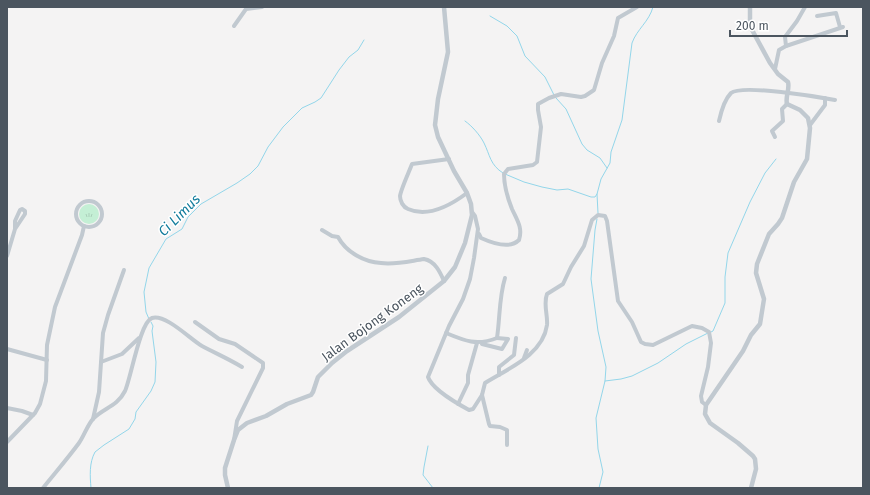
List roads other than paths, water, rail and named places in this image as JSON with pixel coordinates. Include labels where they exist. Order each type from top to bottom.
[{"type":"street","points":[[234,26],[246,9],[262,7]]},
{"type":"street","points":[[444,7],[448,52],[438,99],[435,125],[438,137],[467,193],[444,208],[429,211],[413,211],[405,208],[401,202],[400,196],[412,164],[449,159]]},
{"type":"street","points":[[472,212],[475,216],[481,238],[492,242],[509,245],[519,240],[521,229],[510,203],[504,174],[508,169],[533,165],[537,162],[541,127],[538,104],[561,94],[581,97],[594,90],[602,62],[614,36],[618,18],[637,7]]},
{"type":"street","points":[[750,7],[751,28],[778,74],[788,82],[788,93],[786,99],[787,104]]},
{"type":"street","points":[[786,46],[785,37],[800,17],[805,7]]},
{"type":"street","points":[[775,69],[779,50],[786,46],[842,27],[836,13],[817,16]]},
{"type":"street","points":[[719,121],[725,103],[733,92],[758,90],[835,100]]},
{"type":"street","points":[[810,125],[825,105],[825,98]]},
{"type":"street","points":[[751,488],[756,469],[755,459],[738,443],[710,423],[706,414],[706,405],[743,350],[751,335],[760,324],[764,299],[756,272],[757,264],[769,234],[782,218],[794,182],[806,163],[810,125],[808,118],[804,112],[787,104]]},
{"type":"street","points":[[775,137],[773,130],[783,121],[782,109],[787,104]]},
{"type":"street","name":"Jalan Bojong Koneng","points":[[228,488],[225,471],[238,430],[247,423],[272,413],[287,404],[311,395],[318,377],[336,360],[399,317],[444,281],[455,267],[460,257],[469,228],[472,212],[467,193]]},
{"type":"street","points":[[84,202],[94,202],[100,209],[101,218],[96,225],[90,227],[84,226],[77,220],[76,211],[79,205],[84,202]]},
{"type":"street","points":[[478,229],[470,278],[463,299],[446,333],[428,377],[432,384],[458,404],[469,410],[473,409],[482,395],[485,383],[523,360],[533,350],[541,341],[546,328],[547,316],[545,301],[547,294],[563,284],[571,267],[584,246],[592,220],[598,215],[604,216],[607,221],[618,301],[632,322],[641,342],[644,344],[653,344],[692,326],[702,328],[709,332],[710,343],[708,368],[701,396],[702,402],[706,405]]},
{"type":"street","points":[[7,442],[33,415],[40,404],[46,381],[47,345],[55,307],[84,226]]},
{"type":"street","points":[[7,256],[15,229]]},
{"type":"street","points":[[322,230],[332,236],[338,237],[346,249],[373,262],[382,264],[424,259],[431,261],[444,281]]},
{"type":"street","points":[[43,488],[75,449],[93,419],[99,392],[103,333],[124,270]]},
{"type":"street","points":[[497,338],[504,278]]},
{"type":"street","points":[[93,419],[112,406],[120,399],[125,391],[140,337],[144,326],[150,319],[155,318],[166,321],[201,346],[224,356],[242,367]]},
{"type":"street","points":[[194,322],[219,339],[235,344],[263,363],[263,368],[236,421],[234,440]]},
{"type":"street","points":[[446,333],[468,341],[502,349],[508,339],[497,338],[479,343]]},
{"type":"street","points":[[101,362],[122,354],[140,337]]},
{"type":"street","points":[[499,375],[499,367],[514,355],[516,338]]},
{"type":"street","points":[[458,404],[468,384],[468,375],[479,343]]},
{"type":"street","points":[[7,349],[47,360]]},
{"type":"street","points":[[523,360],[527,350]]},
{"type":"street","points":[[482,395],[489,424],[490,426],[500,427],[506,430],[507,445]]},
{"type":"street","points":[[7,408],[33,415]]},
{"type":"waterway","points":[[598,213],[597,194],[601,179],[610,163],[611,152],[622,120],[632,43],[649,17],[653,7]]},
{"type":"waterway","points":[[490,16],[507,26],[517,36],[525,56],[545,77],[554,95]]},
{"type":"waterway","name":"Ci Limus","points":[[149,319],[146,312],[144,292],[149,268],[166,239],[182,229],[188,217],[201,204],[237,183],[258,166],[268,147],[283,127],[302,108],[321,98],[339,70],[349,57],[358,50],[364,40]]},
{"type":"waterway","points":[[556,98],[566,109],[582,144],[587,150],[600,158],[607,168]]},
{"type":"waterway","points":[[465,121],[473,128],[484,143],[495,167],[503,173]]},
{"type":"waterway","points":[[711,332],[713,331],[725,303],[725,277],[728,253],[750,202],[765,173],[776,159]]},
{"type":"waterway","points":[[505,174],[524,182],[542,187],[557,190],[568,189],[591,197],[595,197],[597,194]]},
{"type":"waterway","points":[[597,219],[591,279],[598,331],[606,367],[605,381],[596,418],[598,449],[603,472],[599,488]]},
{"type":"waterway","name":"Ci Limus","points":[[91,488],[90,474],[95,452],[129,429],[135,419],[136,412],[151,391],[155,382],[156,362],[152,331],[153,326],[151,322]]},
{"type":"waterway","points":[[605,381],[632,376],[658,363],[686,344],[708,333]]},
{"type":"waterway","points":[[428,446],[423,475],[433,488]]}]
